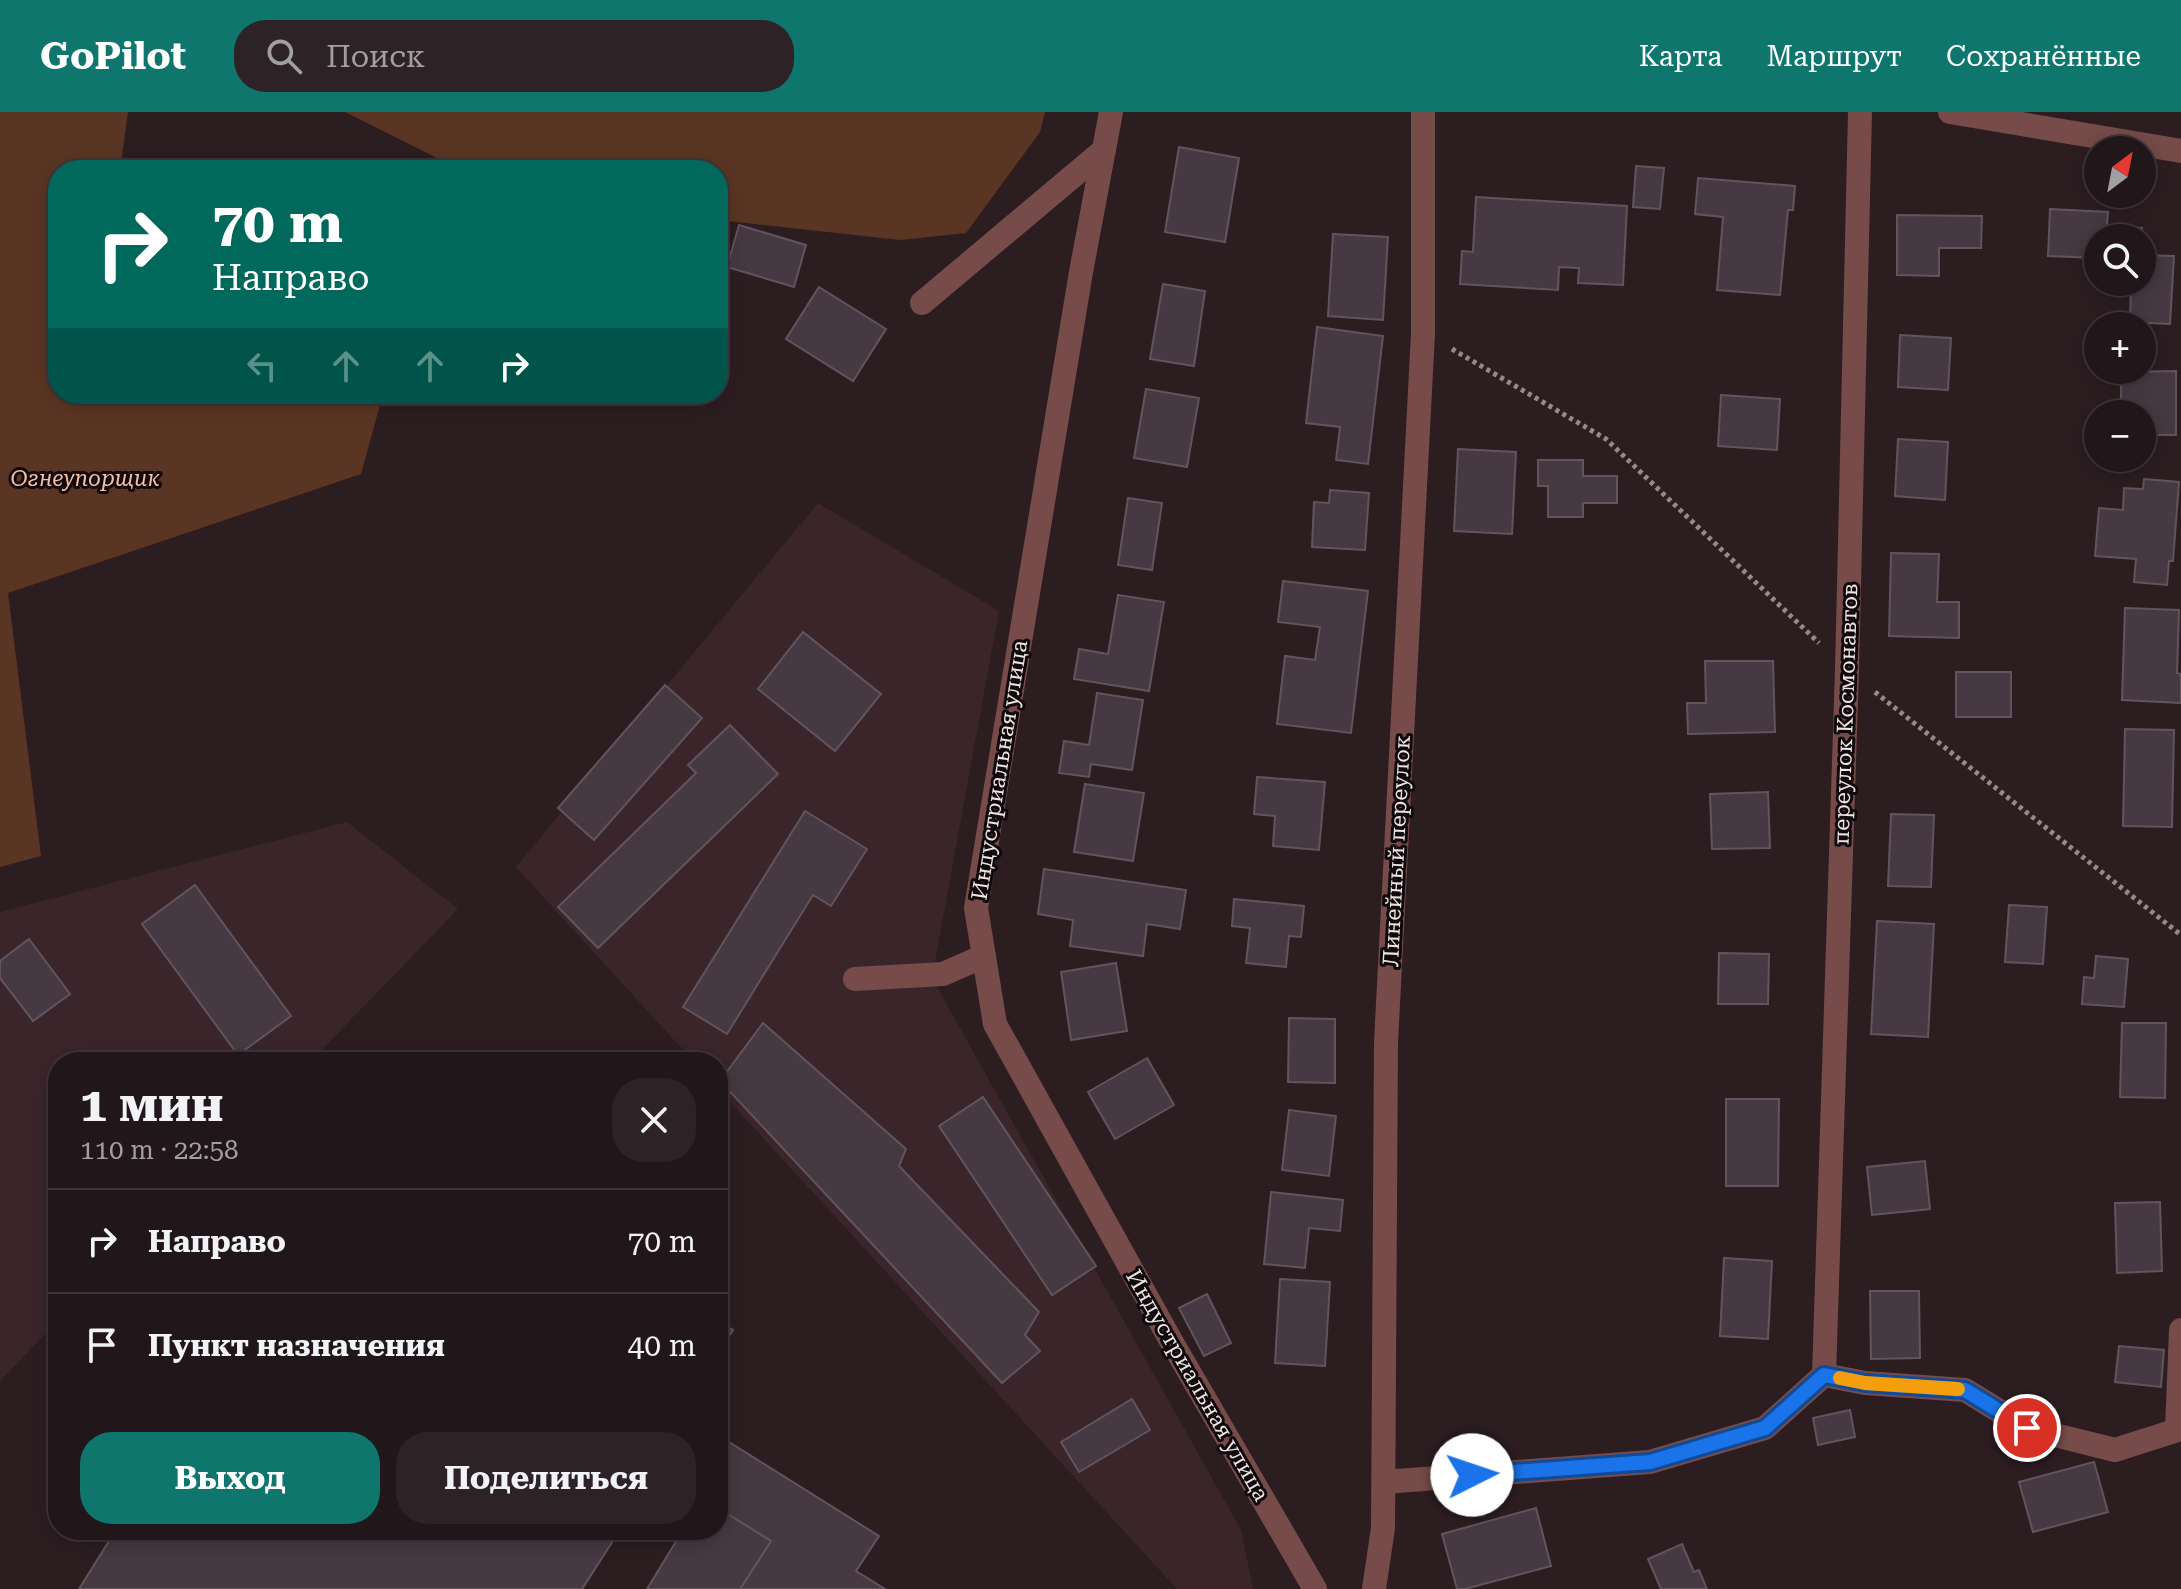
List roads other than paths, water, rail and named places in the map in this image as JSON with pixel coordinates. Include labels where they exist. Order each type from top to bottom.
[{"type":"street","name":"Индустриальная улица","points":[[1111,112],[1078,287],[976,908],[995,1024],[1170,1339],[1315,1589]]},
{"type":"street","name":"Линейный переулок","points":[[1374,1589],[1383,1528],[1386,1042],[1423,333],[1423,112]]},
{"type":"street","name":"переулок Космонавтов","points":[[1824,1375],[1847,670],[1860,112]]},
{"type":"street","points":[[1950,112],[2181,151]]},
{"type":"street","points":[[922,303],[1104,150]]},
{"type":"street","points":[[855,979],[943,974],[984,956]]},
{"type":"street","points":[[1384,1482],[1650,1462],[1765,1428],[1824,1375],[1865,1383],[1965,1390],[2027,1428],[2115,1450],[2179,1429],[2181,1330]]},
{"type":"park label","name":"Огнеупорщик","points":[[85,478]]}]
